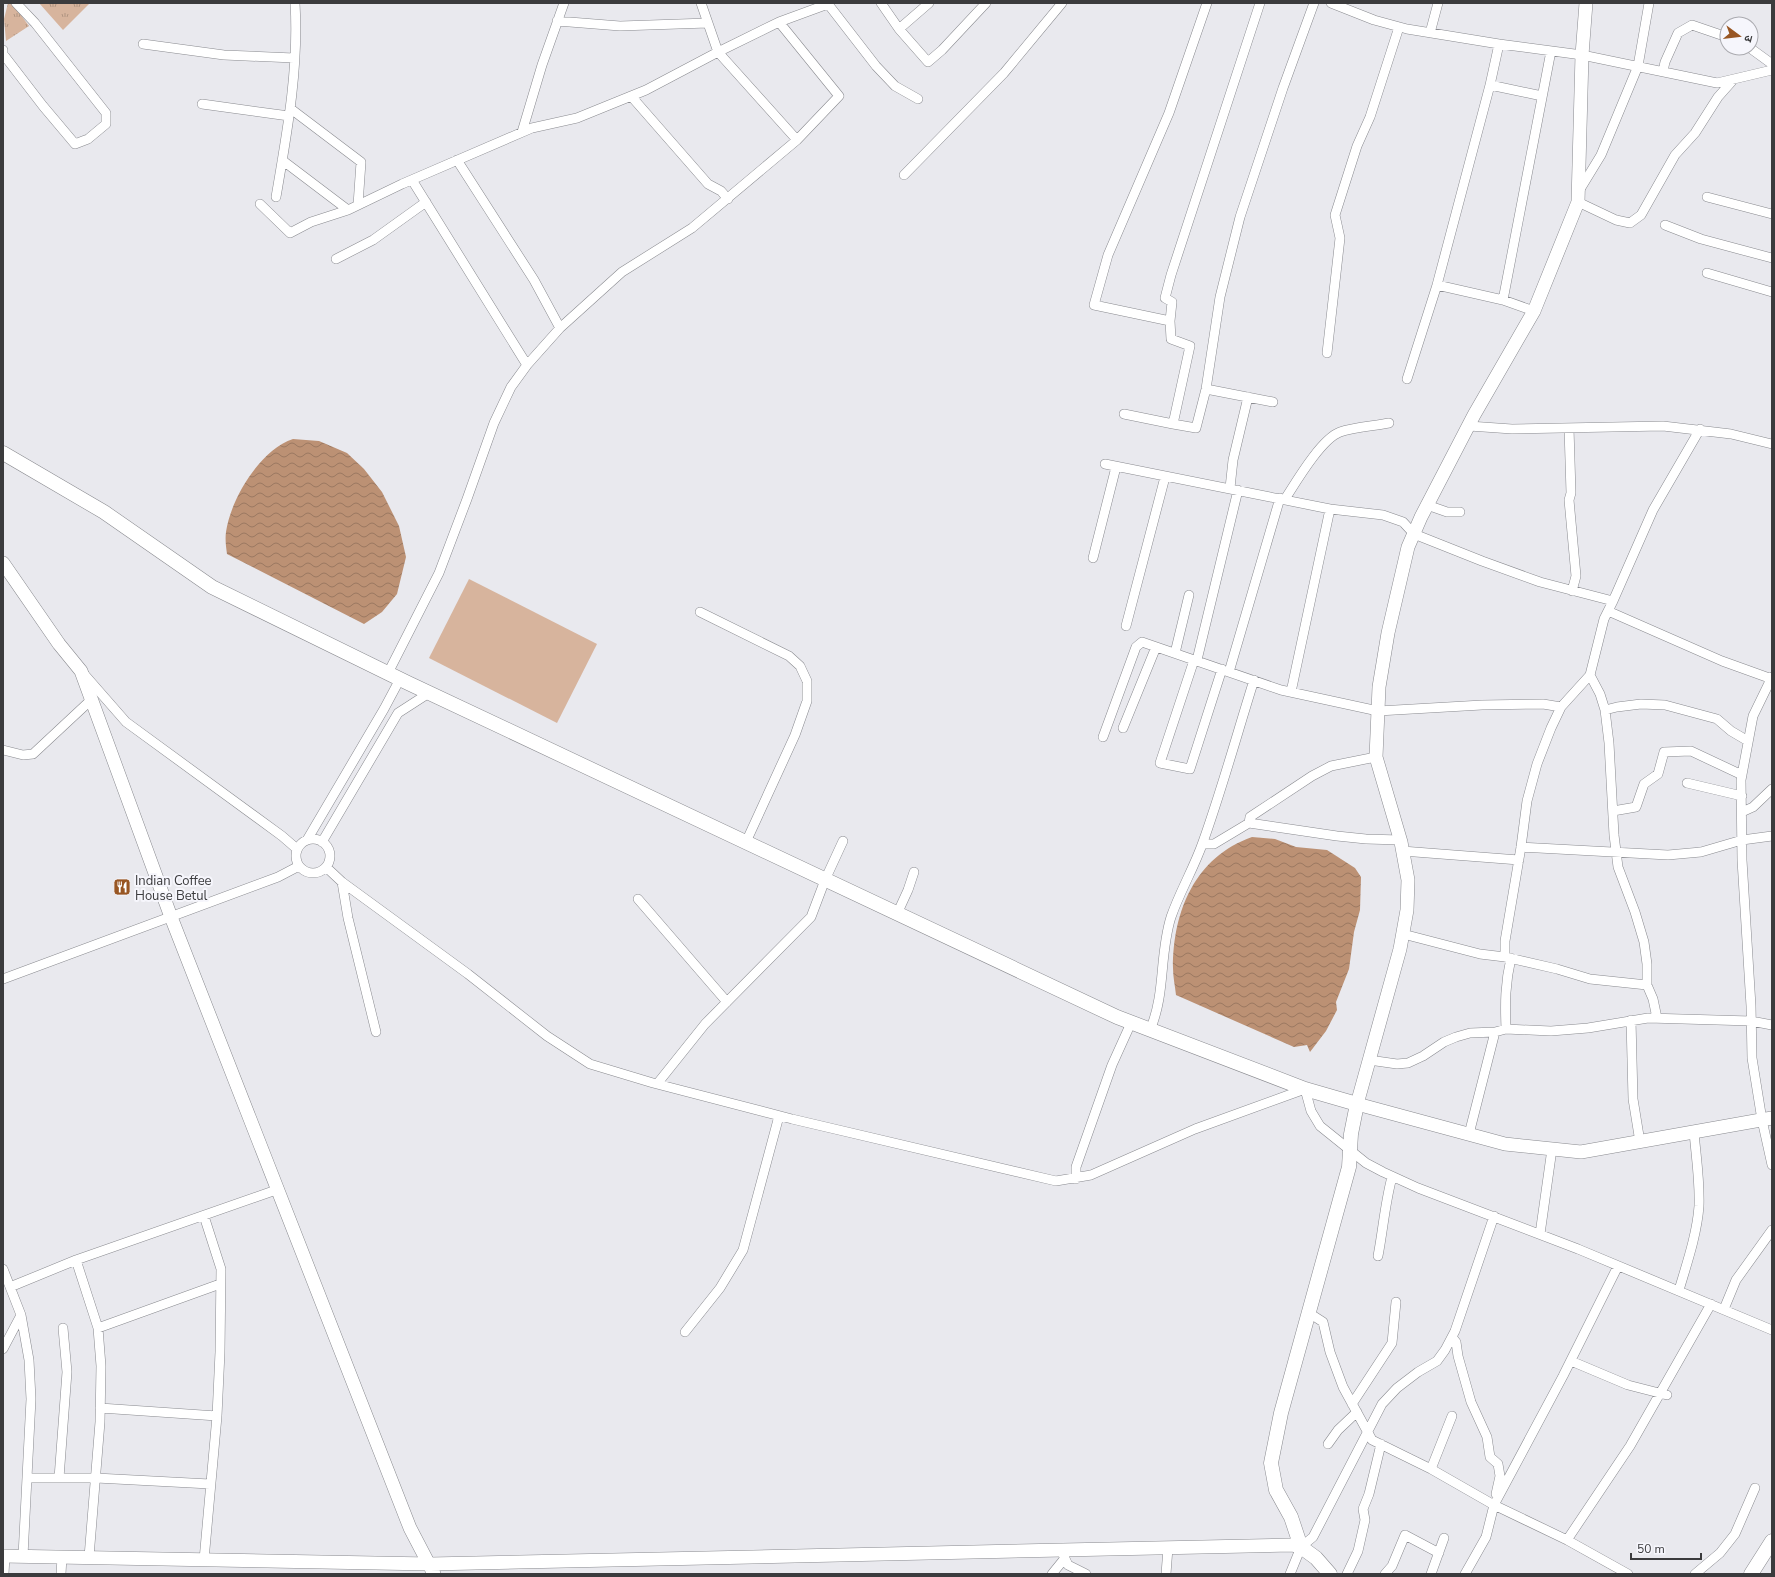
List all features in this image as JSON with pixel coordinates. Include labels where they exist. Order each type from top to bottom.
[{"type":"main road","points":[[1301,1547],[1291,1517],[1276,1490],[1271,1463],[1281,1413],[1349,1167],[1351,1134],[1357,1104],[1403,934],[1407,910],[1408,880],[1401,845],[1376,757],[1379,687],[1388,633],[1408,547],[1427,505],[1469,426],[1534,312],[1578,197],[1582,55],[1586,3]]},
{"type":"main road","points":[[3,453],[104,512],[212,587],[394,676],[1131,1023],[1305,1089],[1505,1144],[1582,1152],[1767,1119]]},
{"type":"main road","points":[[3,563],[59,644],[81,671],[172,917],[410,1528],[432,1569]]},
{"type":"main road","points":[[1751,1574],[1772,1541]]},
{"type":"main road","points":[[4,1556],[204,1560],[432,1569],[1063,1554],[1168,1548],[1291,1546],[1301,1547],[1316,1558],[1330,1574]]},
{"type":"street","points":[[3,50],[3,54],[43,106],[75,144],[88,139],[106,124],[106,113],[16,3]]},
{"type":"street","points":[[276,197],[290,113],[296,21],[295,3]]},
{"type":"street","points":[[522,132],[542,65],[564,3]]},
{"type":"street","points":[[701,3],[718,52],[797,140]]},
{"type":"street","points":[[260,204],[290,232],[312,222],[348,210],[412,180],[532,128],[577,118],[646,90],[779,22],[829,3],[876,66],[895,86],[918,99]]},
{"type":"street","points":[[881,3],[899,29],[928,62],[942,50],[986,3]]},
{"type":"street","points":[[899,29],[929,3]]},
{"type":"street","points":[[904,175],[1004,73],[1062,3]]},
{"type":"street","points":[[1170,321],[1094,305],[1108,255],[1168,113],[1207,3]]},
{"type":"street","points":[[1173,424],[1190,346],[1171,339],[1170,321],[1172,302],[1165,298],[1171,275],[1260,3]]},
{"type":"street","points":[[1124,414],[1196,428],[1206,389],[1220,297],[1240,217],[1282,88],[1314,3]]},
{"type":"street","points":[[1331,3],[1374,20],[1398,27],[1499,44],[1582,55],[1717,83],[1772,70]]},
{"type":"street","points":[[1430,33],[1438,3]]},
{"type":"street","points":[[1649,3],[1638,66],[1601,155],[1578,197],[1616,220],[1630,223],[1641,215],[1675,155],[1695,132],[1718,98],[1734,79]]},
{"type":"street","points":[[557,21],[620,26],[708,23]]},
{"type":"street","points":[[307,840],[320,840],[328,848],[330,858],[326,867],[317,873],[307,873],[299,866],[296,858],[297,849],[307,840],[384,709],[394,676],[439,573],[494,423],[511,387],[527,365],[560,328],[622,272],[692,228],[728,199],[797,140],[839,96],[779,22]]},
{"type":"street","points":[[1662,71],[1678,32],[1692,25],[1719,34]]},
{"type":"street","points":[[1327,353],[1340,238],[1335,215],[1357,146],[1370,117],[1398,27]]},
{"type":"street","points":[[143,44],[224,55],[294,58]]},
{"type":"street","points":[[1407,379],[1437,284],[1490,84],[1499,44]]},
{"type":"street","points":[[1503,300],[1551,51]]},
{"type":"street","points":[[1759,55],[1772,64]]},
{"type":"street","points":[[1490,84],[1542,96]]},
{"type":"street","points":[[631,96],[708,184],[721,191],[728,199]]},
{"type":"street","points":[[202,104],[290,113],[361,162],[358,205]]},
{"type":"street","points":[[282,160],[348,210]]},
{"type":"street","points":[[457,160],[534,280],[560,328]]},
{"type":"street","points":[[412,180],[527,365]]},
{"type":"street","points":[[1707,197],[1772,214]]},
{"type":"street","points":[[336,259],[373,240],[426,202]]},
{"type":"street","points":[[1665,225],[1701,238],[1772,258]]},
{"type":"street","points":[[1707,273],[1772,292]]},
{"type":"street","points":[[1437,284],[1503,300],[1534,312]]},
{"type":"street","points":[[1206,389],[1273,402]]},
{"type":"street","points":[[1248,397],[1233,460],[1234,489],[1195,660],[1160,763],[1190,769],[1283,499],[1308,464],[1329,439],[1340,432],[1389,423]]},
{"type":"street","points":[[1469,426],[1512,429],[1663,426],[1700,429],[1772,444]]},
{"type":"street","points":[[1569,428],[1571,493],[1569,500],[1576,576],[1572,591]]},
{"type":"street","points":[[1506,1028],[1504,999],[1508,957],[1505,941],[1519,860],[1527,801],[1537,764],[1551,728],[1562,707],[1590,675],[1604,618],[1653,510],[1700,429]]},
{"type":"street","points":[[1105,464],[1330,509],[1383,515],[1403,522],[1414,534],[1540,582],[1613,601]]},
{"type":"street","points":[[1093,558],[1116,466]]},
{"type":"street","points":[[1126,626],[1165,477]]},
{"type":"street","points":[[1427,505],[1447,512],[1460,512]]},
{"type":"street","points":[[1291,692],[1330,509]]},
{"type":"street","points":[[1175,653],[1189,595]]},
{"type":"street","points":[[1608,611],[1722,661],[1772,679],[1752,716],[1742,775],[1742,840],[1752,1058],[1767,1119],[1772,1166]]},
{"type":"street","points":[[700,612],[789,656],[800,666],[807,681],[807,701],[795,735],[746,842]]},
{"type":"street","points":[[1103,737],[1136,647],[1142,642],[1291,692],[1378,711],[1482,705],[1543,704],[1562,707]]},
{"type":"street","points":[[1123,728],[1156,647]]},
{"type":"street","points":[[81,671],[126,722],[282,836],[297,849]]},
{"type":"street","points":[[1590,675],[1600,694],[1605,710],[1609,743],[1618,867],[1635,912],[1644,942],[1647,985],[1653,999],[1657,1018]]},
{"type":"street","points":[[1150,1030],[1157,1014],[1160,998],[1164,956],[1170,919],[1183,886],[1203,844],[1254,680]]},
{"type":"street","points":[[322,842],[398,713],[429,693]]},
{"type":"street","points":[[3,750],[24,755],[33,754],[92,699]]},
{"type":"street","points":[[1605,710],[1641,704],[1665,705],[1717,720],[1731,731],[1748,741]]},
{"type":"street","points":[[1613,811],[1636,807],[1644,784],[1658,774],[1664,752],[1691,752],[1742,775]]},
{"type":"street","points":[[1249,823],[1250,817],[1264,806],[1331,766],[1376,757]]},
{"type":"street","points":[[1687,783],[1742,796]]},
{"type":"street","points":[[1742,812],[1753,807],[1772,789]]},
{"type":"street","points":[[1203,844],[1214,844],[1249,823],[1519,860]]},
{"type":"street","points":[[1521,847],[1675,854],[1701,852],[1742,840],[1772,836]]},
{"type":"street","points":[[657,1084],[705,1024],[811,917],[825,880],[843,841]]},
{"type":"street","points":[[3,979],[278,877],[299,866]]},
{"type":"street","points":[[326,867],[342,882],[468,974],[547,1036],[590,1064],[657,1084],[779,1116],[1020,1174],[1056,1181],[1076,1179],[1091,1175],[1195,1128],[1305,1089],[1311,1111],[1320,1126],[1366,1163],[1392,1177],[1540,1234],[1679,1290],[1772,1330]]},
{"type":"street","points":[[897,914],[914,872]]},
{"type":"street","points":[[342,882],[348,918],[376,1032]]},
{"type":"street","points":[[638,899],[727,1002]]},
{"type":"street","points":[[1403,934],[1480,954],[1508,957],[1590,979],[1647,985]]},
{"type":"street","points":[[1369,1060],[1397,1064],[1408,1063],[1423,1056],[1444,1042],[1456,1037],[1470,1033],[1496,1032],[1506,1028],[1551,1031],[1588,1028],[1631,1020],[1657,1018],[1751,1021],[1771,1024]]},
{"type":"street","points":[[1631,1020],[1633,1099],[1640,1142]]},
{"type":"street","points":[[1076,1179],[1076,1167],[1112,1065],[1131,1023]]},
{"type":"street","points":[[1469,1134],[1496,1032]]},
{"type":"street","points":[[684,1332],[720,1288],[743,1250],[779,1116]]},
{"type":"street","points":[[1679,1290],[1693,1242],[1699,1208],[1694,1132]]},
{"type":"street","points":[[1540,1234],[1552,1149]]},
{"type":"street","points":[[1378,1256],[1384,1225],[1386,1200],[1392,1177]]},
{"type":"street","points":[[10,1287],[76,1260],[279,1189]]},
{"type":"street","points":[[204,1216],[220,1270],[217,1416],[204,1560]]},
{"type":"street","points":[[1290,1574],[1301,1547],[1312,1536],[1382,1404],[1397,1388],[1436,1360],[1445,1350],[1452,1336],[1494,1216]]},
{"type":"street","points":[[1724,1309],[1736,1280],[1772,1230]]},
{"type":"street","points":[[76,1260],[98,1328],[101,1366],[96,1478],[89,1557]]},
{"type":"street","points":[[1494,1505],[1571,1361],[1618,1266]]},
{"type":"street","points":[[3,1269],[20,1315],[28,1360],[31,1399],[23,1556]]},
{"type":"street","points":[[98,1328],[220,1284]]},
{"type":"street","points":[[1352,1404],[1392,1342],[1396,1302]]},
{"type":"street","points":[[1567,1540],[1664,1394],[1711,1304]]},
{"type":"street","points":[[1309,1313],[1323,1322],[1330,1352],[1342,1387],[1372,1440],[1431,1469],[1494,1505],[1567,1540],[1628,1574]]},
{"type":"street","points":[[3,1349],[20,1315]]},
{"type":"street","points":[[59,1478],[67,1372],[63,1328]]},
{"type":"street","points":[[1452,1336],[1456,1342],[1458,1356],[1471,1402],[1487,1438],[1490,1457],[1498,1464],[1500,1476],[1486,1537],[1465,1574]]},
{"type":"street","points":[[1571,1361],[1628,1385],[1664,1394]]},
{"type":"street","points":[[100,1408],[217,1416]]},
{"type":"street","points":[[1328,1444],[1338,1430],[1357,1412]]},
{"type":"street","points":[[1431,1469],[1452,1416]]},
{"type":"street","points":[[1347,1574],[1358,1551],[1365,1520],[1363,1509],[1369,1494],[1382,1444]]},
{"type":"street","points":[[27,1478],[96,1478],[210,1484]]},
{"type":"street","points":[[1695,1574],[1720,1553],[1734,1534],[1755,1488]]},
{"type":"street","points":[[1385,1574],[1392,1566],[1405,1535],[1439,1552]]},
{"type":"street","points":[[1431,1574],[1444,1538]]},
{"type":"street","points":[[1166,1574],[1168,1548]]},
{"type":"street","points":[[1052,1574],[1063,1554]]},
{"type":"street","points":[[1063,1554],[1068,1565],[1086,1574]]},
{"type":"street","points":[[4,1556],[4,1574]]},
{"type":"street","points":[[62,1557],[62,1574]]},
{"type":"green space","points":[[8,3],[12,3],[29,26],[6,41],[4,19]]},
{"type":"green space","points":[[39,3],[88,3],[89,4],[63,30]]},
{"type":"green space","points":[[469,579],[597,644],[557,723],[429,658]]},
{"type":"water","points":[[293,439],[319,441],[347,453],[364,469],[382,492],[399,526],[406,557],[397,594],[382,612],[364,624],[227,554],[226,532],[229,519],[234,505],[249,477],[269,453]]},
{"type":"water","points":[[1252,837],[1275,839],[1296,847],[1327,850],[1355,868],[1361,877],[1360,910],[1354,932],[1349,969],[1336,1002],[1337,1010],[1326,1031],[1310,1052],[1307,1045],[1294,1047],[1176,995],[1173,971],[1174,947],[1177,926],[1191,889],[1202,872],[1216,858],[1232,846]]},
{"type":"place","name":"Indian Coffee House Betul","points":[[122,887]]}]
